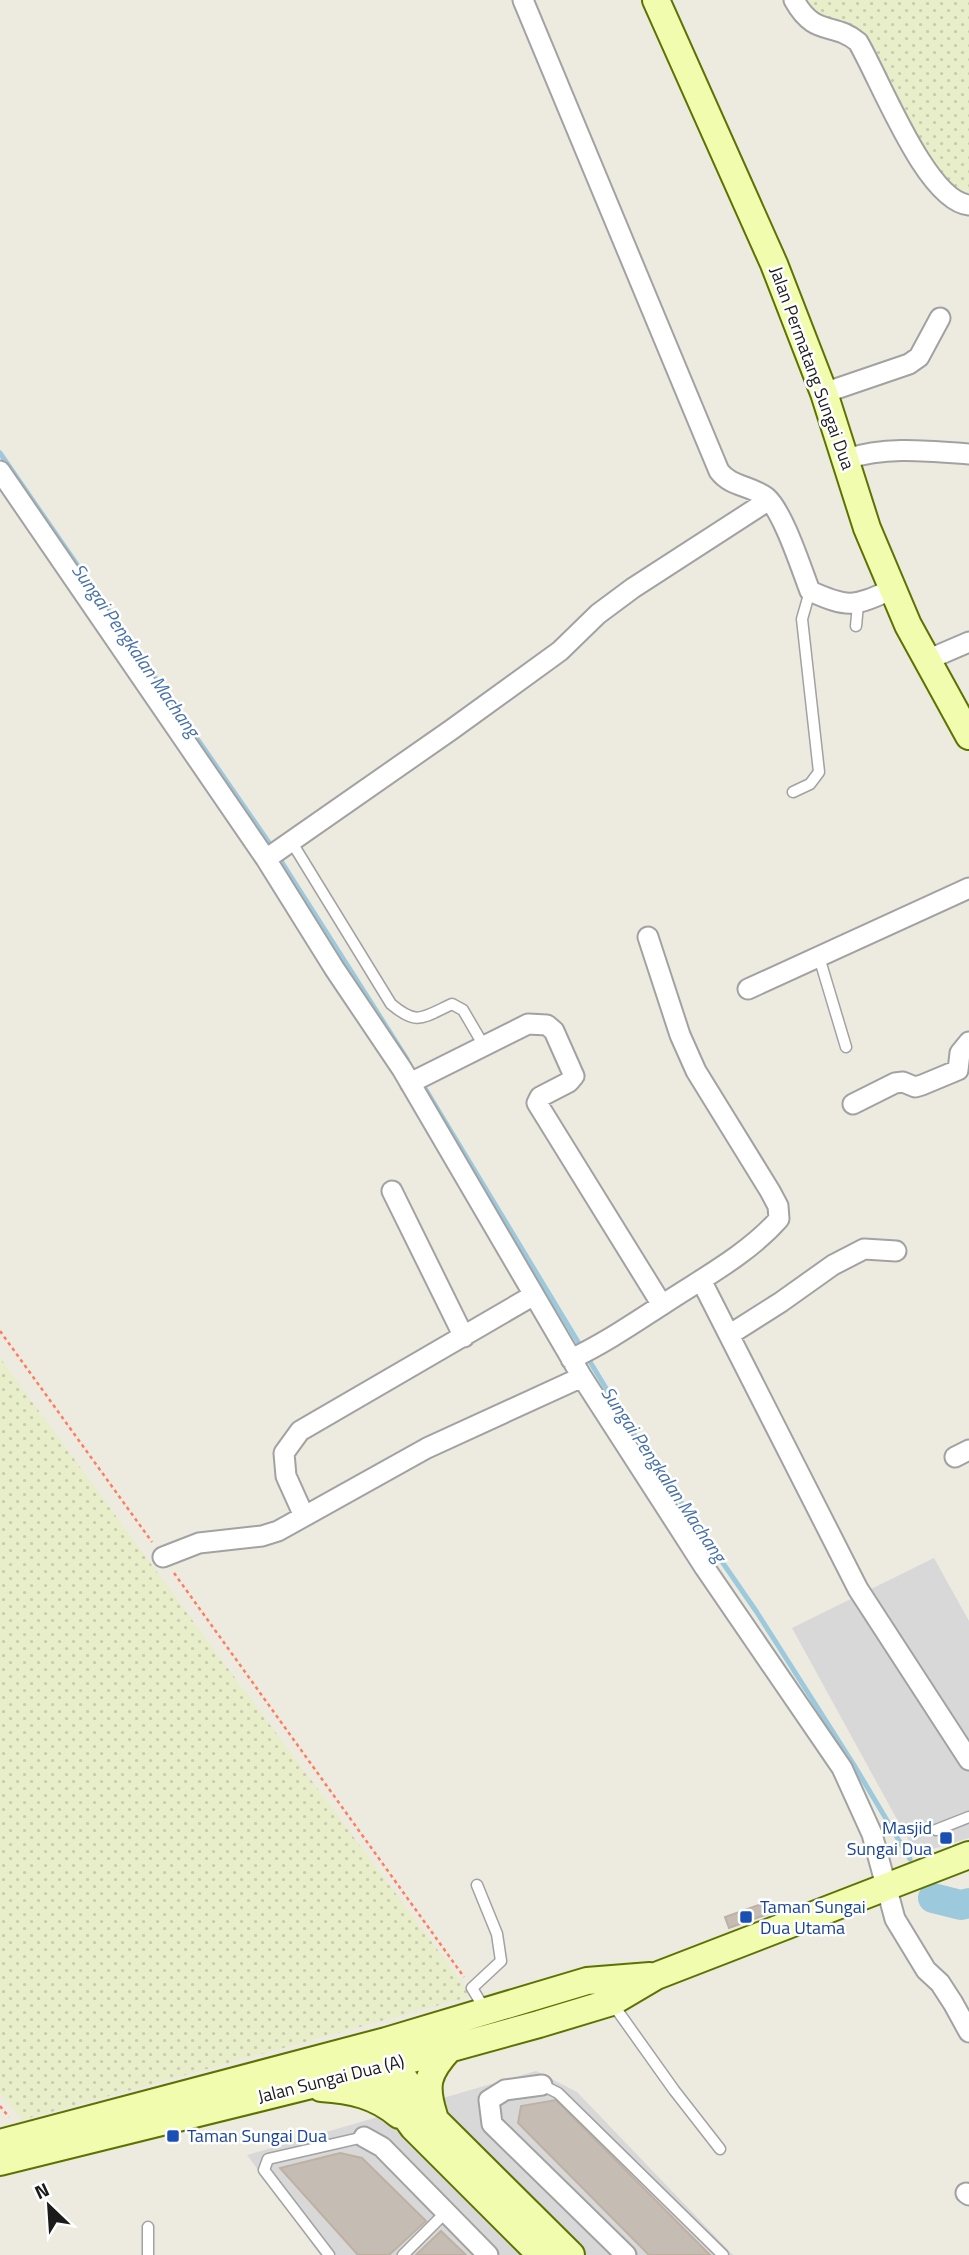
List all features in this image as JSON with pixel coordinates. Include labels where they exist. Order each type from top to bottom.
[{"type":"main road","name":"Jalan Permatang Sungai Dua","points":[[656,0],[774,264],[824,393],[867,528],[908,625],[969,736]]},
{"type":"main road","name":"Jalan Sungai Dua (A)","points":[[0,2143],[379,2055],[449,2049],[612,2002],[656,1976],[969,1855]]},
{"type":"main road","name":"Jalan Sungai Dua (A)","points":[[0,2162],[300,2087],[487,2013],[587,1981],[656,1976]]},
{"type":"main road","points":[[425,2124],[430,2074],[449,2049]]},
{"type":"main road","points":[[379,2055],[425,2124],[533,2253]]},
{"type":"main road","points":[[300,2087],[358,2092],[425,2124],[571,2255]]},
{"type":"street","points":[[523,0],[714,460],[726,480],[760,493],[769,500],[789,539],[810,591],[832,601],[858,605],[893,589]]},
{"type":"street","points":[[794,0],[803,17],[828,31],[848,34],[858,42],[919,159],[952,200],[969,205]]},
{"type":"street","points":[[824,393],[909,364],[919,357],[940,318]]},
{"type":"street","points":[[847,459],[866,453],[912,450],[969,454]]},
{"type":"street","points":[[0,471],[266,859],[410,1083],[574,1358],[582,1377],[705,1568],[842,1768],[872,1833],[895,1919],[926,1970],[940,1983],[967,2023]]},
{"type":"street","points":[[266,859],[549,659],[598,614],[633,588],[769,500]]},
{"type":"street","points":[[927,660],[969,642]]},
{"type":"street","points":[[748,989],[969,888]]},
{"type":"street","points":[[574,1358],[607,1341],[701,1280],[766,1233],[779,1219],[778,1206],[696,1071],[680,1035],[648,937]]},
{"type":"street","points":[[410,1083],[528,1024],[547,1025],[554,1031],[574,1076],[569,1082],[540,1097],[537,1103],[662,1305]]},
{"type":"street","points":[[853,1104],[895,1083],[902,1082],[915,1087],[959,1073],[960,1053],[969,1042]]},
{"type":"street","points":[[392,1191],[464,1337]]},
{"type":"street","points":[[729,1335],[833,1265],[854,1254],[864,1249],[896,1251]]},
{"type":"street","points":[[701,1280],[858,1589],[969,1760]]},
{"type":"street","points":[[304,1516],[286,1476],[284,1453],[300,1431],[534,1295]]},
{"type":"street","points":[[163,1557],[200,1543],[262,1536],[278,1531],[427,1448],[582,1377]]},
{"type":"street","points":[[542,2084],[505,2091],[489,2100],[492,2124],[626,2255]]},
{"type":"street","points":[[364,2137],[383,2147],[488,2255]]},
{"type":"lane","points":[[793,793],[810,784],[819,772],[802,619],[810,591]]},
{"type":"lane","points":[[856,626],[858,605]]},
{"type":"lane","points":[[291,841],[391,1004],[407,1017],[421,1018],[452,1004],[463,1010],[484,1046]]},
{"type":"lane","points":[[819,957],[846,1046]]},
{"type":"lane","points":[[936,1830],[969,1817]]},
{"type":"lane","points":[[477,1885],[497,1934],[500,1961],[472,1988],[487,2013]]},
{"type":"lane","points":[[612,2002],[674,2090],[720,2149]]},
{"type":"lane","points":[[542,2084],[558,2093],[723,2255]]},
{"type":"lane","points":[[329,2255],[264,2170],[268,2159],[364,2137]]},
{"type":"lane","points":[[403,2255],[445,2213]]},
{"type":"lane","points":[[148,2227],[148,2255]]},
{"type":"path","points":[[0,1331],[472,1988]]},
{"type":"shaded area","points":[[934,1558],[969,1621],[969,1838],[916,1854],[792,1628]]},
{"type":"shaded area","points":[[536,2071],[577,2092],[733,2255],[320,2255],[247,2155]]},
{"type":"green space","points":[[798,0],[969,0],[969,198],[957,198],[923,155],[866,44],[814,17]]},
{"type":"green space","points":[[0,1358],[472,1996],[22,2120],[0,2094]]},
{"type":"building","points":[[764,1903],[768,1914],[729,1928],[725,1917]]},
{"type":"building","points":[[556,2100],[710,2255],[649,2255],[518,2123],[521,2106]]},
{"type":"building","points":[[340,2153],[362,2158],[426,2221],[389,2255],[358,2255],[280,2168]]},
{"type":"building","points":[[441,2231],[466,2255],[416,2255]]},
{"type":"waterway","name":"Sungai Pengkalan Machang","points":[[0,453],[272,847]]},
{"type":"waterway","name":"Sungai Pengkalan Machang","points":[[281,861],[407,1059]]},
{"type":"waterway","name":"Sungai Pengkalan Machang","points":[[423,1085],[630,1428],[756,1611],[910,1859]]},
{"type":"waterway","name":"Sungai Pengkalan Machang","points":[[933,1898],[961,1905],[969,1903]]},
{"type":"place","name":"Masjid Sungai Dua","points":[[946,1838]]},
{"type":"place","name":"Taman Sungai Dua Utama","points":[[746,1917]]},
{"type":"place","name":"Taman Sungai Dua","points":[[173,2136]]}]
